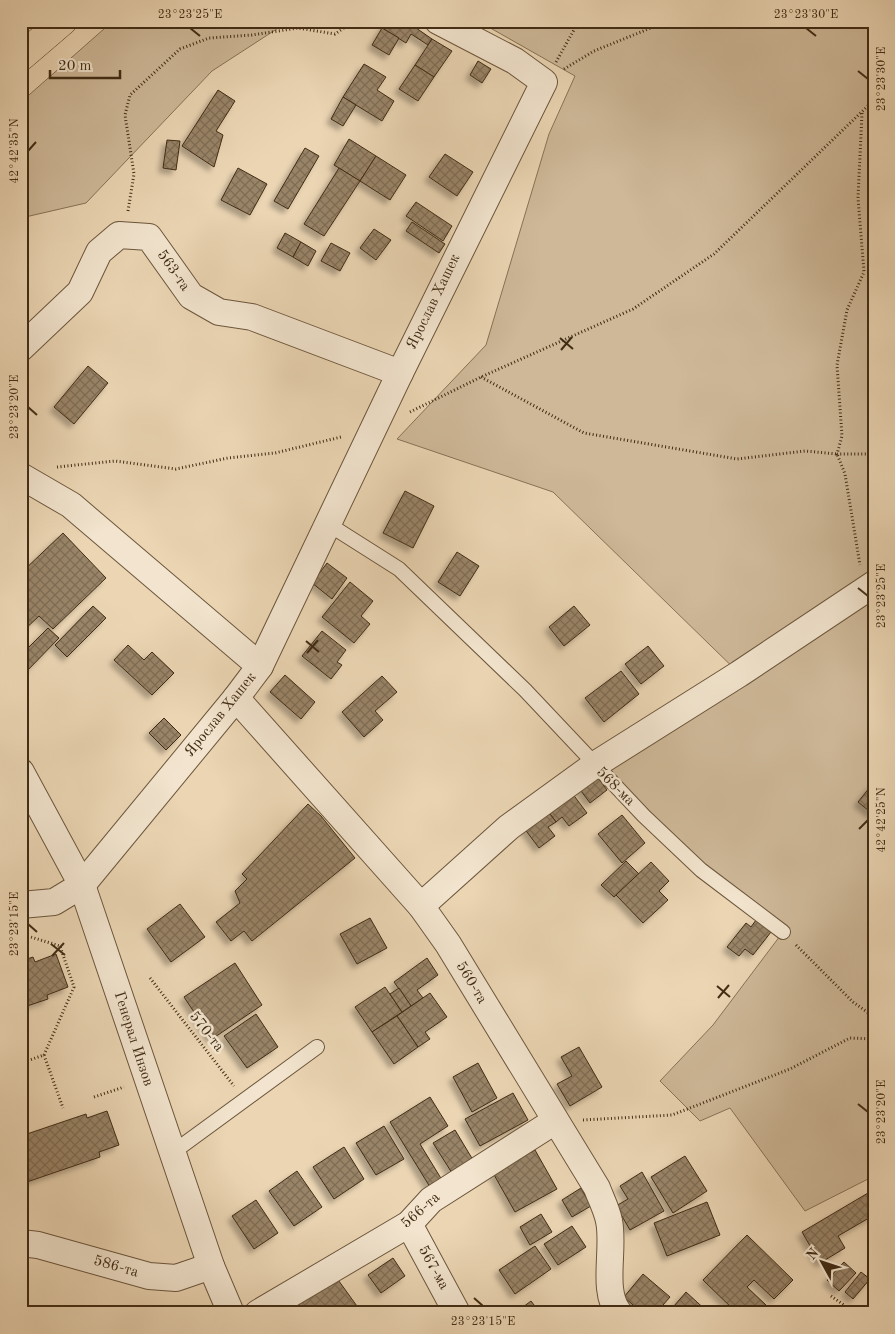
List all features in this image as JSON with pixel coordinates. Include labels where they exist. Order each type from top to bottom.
[{"type":"main road","points":[[21,57],[63,21]]},
{"type":"street","points":[[438,21],[515,61],[544,82]]},
{"type":"street","name":"Ярослав Хашек","points":[[21,905],[54,902],[82,885],[236,698],[260,666],[400,373],[544,82]]},
{"type":"street","points":[[21,348],[80,292],[99,252],[118,234]]},
{"type":"street","name":"563-та","points":[[118,234],[149,237],[190,296],[219,312],[252,317],[400,373]]},
{"type":"street","points":[[21,476],[71,505],[260,666]]},
{"type":"street","points":[[596,764],[739,674],[869,587]]},
{"type":"street","name":"560-та","points":[[236,698],[421,906],[448,944],[597,1188],[609,1220],[612,1240],[610,1295],[619,1313]]},
{"type":"street","name":"568-ма","points":[[421,906],[510,827],[596,764]]},
{"type":"street","name":"Генерал Инзов","points":[[21,772],[82,885],[146,1079],[211,1266],[231,1313]]},
{"type":"street","name":"566-та","points":[[258,1313],[409,1224],[431,1200],[555,1121]]},
{"type":"street","name":"567-ма","points":[[409,1224],[458,1313]]},
{"type":"street","name":"586-та","points":[[21,1243],[38,1244],[149,1276],[176,1278],[211,1266]]},
{"type":"lane","points":[[328,524],[399,568],[525,690],[596,764]]},
{"type":"lane","name":"568-ма","points":[[596,764],[644,816],[701,870],[783,932]]},
{"type":"lane","points":[[172,1153],[317,1046]]},
{"type":"path","points":[[118,234],[128,215],[134,174],[125,115],[130,95],[180,49],[209,38],[252,35],[298,28],[335,34],[354,21]]},
{"type":"path","points":[[544,82],[579,21]]},
{"type":"path","points":[[544,82],[594,51],[668,21]]},
{"type":"path","points":[[49,468],[115,461],[176,469],[228,458],[275,453],[374,429],[481,377],[633,309],[706,259],[874,100]]},
{"type":"path","points":[[862,113],[858,198],[864,272],[847,310],[837,365],[842,436],[837,454],[845,474],[869,587]]},
{"type":"path","points":[[481,377],[584,433],[737,459],[805,451],[837,454],[874,454]]},
{"type":"path","points":[[783,932],[852,1002],[874,1017]]},
{"type":"path","points":[[21,934],[60,946],[74,987],[44,1055],[63,1108]]},
{"type":"path","name":"570-та","points":[[150,978],[245,1100]]},
{"type":"path","points":[[555,1121],[672,1116],[790,1069],[850,1038],[874,1039]]},
{"type":"path","points":[[21,1063],[44,1055]]},
{"type":"path","points":[[94,1097],[146,1079]]},
{"type":"path","points":[[831,1296],[855,1313]]},
{"type":"shaded area","points":[[113,21],[289,21],[212,71],[86,203],[21,218],[21,102]]},
{"type":"shaded area","points":[[478,21],[874,21],[874,948],[871,949],[874,952],[874,1185],[868,1179],[805,1211],[730,1108],[700,1121],[660,1081],[713,1025],[783,932],[701,870],[596,764],[749,683],[553,492],[397,439],[486,345],[549,134],[575,76]]},
{"type":"building","points":[[387,21],[406,21],[432,39],[428,45],[411,34],[406,43],[382,28]]},
{"type":"building","points":[[382,28],[399,38],[389,55],[372,45]]},
{"type":"building","points":[[432,39],[452,51],[434,77],[415,65]]},
{"type":"building","points":[[478,61],[491,69],[482,83],[470,75]]},
{"type":"building","points":[[364,64],[386,77],[377,90],[394,101],[382,121],[343,97]]},
{"type":"building","points":[[415,65],[434,77],[418,101],[399,89]]},
{"type":"building","points":[[218,90],[235,101],[216,131],[223,135],[214,167],[182,146]]},
{"type":"building","points":[[343,97],[356,105],[343,126],[331,119]]},
{"type":"building","points":[[349,139],[376,156],[360,181],[334,165]]},
{"type":"building","points":[[167,140],[180,141],[176,170],[163,168]]},
{"type":"building","points":[[305,148],[319,156],[288,209],[274,201]]},
{"type":"building","points":[[445,154],[473,172],[457,196],[429,177]]},
{"type":"building","points":[[376,156],[406,175],[390,200],[360,181]]},
{"type":"building","points":[[238,168],[267,184],[250,215],[221,200]]},
{"type":"building","points":[[339,168],[360,181],[324,236],[304,224]]},
{"type":"building","points":[[416,202],[452,226],[443,241],[406,216]]},
{"type":"building","points":[[412,222],[445,244],[439,253],[406,231]]},
{"type":"building","points":[[374,229],[391,240],[376,260],[360,248]]},
{"type":"building","points":[[285,233],[301,242],[293,257],[277,248]]},
{"type":"building","points":[[301,242],[316,251],[308,266],[293,257]]},
{"type":"building","points":[[331,243],[350,253],[340,271],[321,261]]},
{"type":"building","points":[[88,366],[108,383],[74,424],[54,407]]},
{"type":"building","points":[[405,491],[434,506],[413,548],[383,533]]},
{"type":"building","points":[[63,533],[106,578],[53,629],[39,616],[21,633],[21,573]]},
{"type":"building","points":[[457,552],[479,566],[460,596],[438,582]]},
{"type":"building","points":[[327,563],[347,578],[332,599],[312,583]]},
{"type":"building","points":[[350,582],[373,601],[361,616],[370,624],[354,643],[322,617]]},
{"type":"building","points":[[93,606],[106,618],[67,657],[55,645]]},
{"type":"building","points":[[574,606],[590,625],[564,646],[549,627]]},
{"type":"building","points":[[48,628],[59,638],[25,673],[21,669],[21,655]]},
{"type":"building","points":[[322,631],[346,650],[337,662],[342,665],[331,679],[302,656]]},
{"type":"building","points":[[128,645],[144,660],[152,652],[174,673],[152,695],[114,660]]},
{"type":"building","points":[[648,646],[664,666],[641,684],[625,664]]},
{"type":"building","points":[[621,671],[639,694],[604,722],[585,698]]},
{"type":"building","points":[[285,675],[315,702],[301,719],[270,692]]},
{"type":"building","points":[[382,676],[397,692],[375,711],[383,720],[364,737],[342,712]]},
{"type":"building","points":[[164,718],[181,735],[166,750],[149,733]]},
{"type":"building","points":[[596,775],[607,790],[590,803],[578,787]]},
{"type":"building","points":[[874,782],[874,815],[858,802]]},
{"type":"building","points":[[569,789],[587,813],[569,826],[562,817],[556,822],[544,806]]},
{"type":"building","points":[[308,804],[321,816],[355,858],[252,941],[244,931],[231,941],[216,922],[240,903],[235,891],[247,879],[242,874]]},
{"type":"building","points":[[544,806],[556,822],[548,827],[555,836],[539,848],[521,824]]},
{"type":"building","points":[[622,815],[645,843],[622,863],[598,834]]},
{"type":"building","points":[[626,861],[639,874],[614,897],[601,885]]},
{"type":"building","points":[[651,862],[669,881],[659,891],[668,900],[643,923],[616,895]]},
{"type":"building","points":[[180,904],[205,937],[171,962],[147,929]]},
{"type":"building","points":[[370,918],[387,948],[357,964],[340,934]]},
{"type":"building","points":[[756,920],[771,932],[753,955],[745,949],[739,956],[727,947],[746,923],[751,927]]},
{"type":"building","points":[[56,954],[68,987],[47,995],[48,999],[21,1008],[21,961],[33,957],[35,962]]},
{"type":"building","points":[[427,958],[438,975],[417,990],[423,998],[411,1006],[394,982]]},
{"type":"building","points":[[235,963],[262,1005],[212,1039],[184,997]]},
{"type":"building","points":[[385,987],[402,1012],[372,1032],[355,1007]]},
{"type":"building","points":[[399,988],[411,1006],[402,1012],[390,994]]},
{"type":"building","points":[[430,993],[447,1017],[425,1032],[430,1039],[418,1047],[397,1016]]},
{"type":"building","points":[[256,1014],[278,1047],[247,1068],[224,1036]]},
{"type":"building","points":[[397,1016],[418,1047],[394,1064],[372,1032]]},
{"type":"building","points":[[579,1047],[602,1087],[570,1106],[557,1084],[572,1076],[561,1057]]},
{"type":"building","points":[[478,1063],[497,1098],[472,1112],[453,1077]]},
{"type":"building","points":[[513,1093],[528,1120],[480,1146],[465,1119]]},
{"type":"building","points":[[430,1097],[448,1126],[420,1144],[442,1180],[430,1187],[390,1122]]},
{"type":"building","points":[[107,1111],[119,1145],[99,1152],[100,1157],[21,1184],[21,1136],[86,1114],[87,1118]]},
{"type":"building","points":[[384,1126],[404,1159],[376,1175],[356,1143]]},
{"type":"building","points":[[455,1130],[473,1160],[452,1173],[433,1143]]},
{"type":"building","points":[[344,1147],[364,1179],[334,1199],[313,1167]]},
{"type":"building","points":[[535,1150],[557,1189],[515,1212],[493,1173]]},
{"type":"building","points":[[685,1156],[707,1191],[673,1213],[651,1177]]},
{"type":"building","points":[[297,1171],[322,1207],[294,1226],[269,1191]]},
{"type":"building","points":[[642,1172],[664,1211],[630,1230],[616,1206],[628,1199],[620,1186]]},
{"type":"building","points":[[581,1188],[591,1206],[572,1217],[562,1200]]},
{"type":"building","points":[[868,1193],[874,1202],[874,1215],[838,1236],[845,1248],[820,1263],[802,1232]]},
{"type":"building","points":[[256,1200],[278,1233],[254,1249],[232,1216]]},
{"type":"building","points":[[707,1202],[720,1235],[667,1256],[654,1223]]},
{"type":"building","points":[[541,1214],[552,1232],[530,1245],[520,1227]]},
{"type":"building","points":[[572,1226],[586,1247],[558,1265],[544,1244]]},
{"type":"building","points":[[747,1235],[793,1280],[774,1299],[754,1280],[747,1287],[766,1305],[758,1313],[737,1313],[703,1280]]},
{"type":"building","points":[[535,1246],[551,1269],[515,1294],[499,1270]]},
{"type":"building","points":[[393,1258],[405,1276],[381,1293],[368,1275]]},
{"type":"building","points":[[844,1262],[856,1273],[839,1291],[827,1280]]},
{"type":"building","points":[[861,1272],[870,1279],[853,1299],[845,1292]]},
{"type":"building","points":[[643,1274],[670,1297],[656,1313],[642,1313],[624,1297]]},
{"type":"building","points":[[336,1277],[362,1313],[303,1313],[297,1304]]},
{"type":"building","points":[[21,1291],[26,1305],[23,1306],[25,1313],[21,1313]]},
{"type":"building","points":[[686,1292],[709,1313],[668,1313]]},
{"type":"building","points":[[531,1301],[540,1313],[515,1313]]}]
